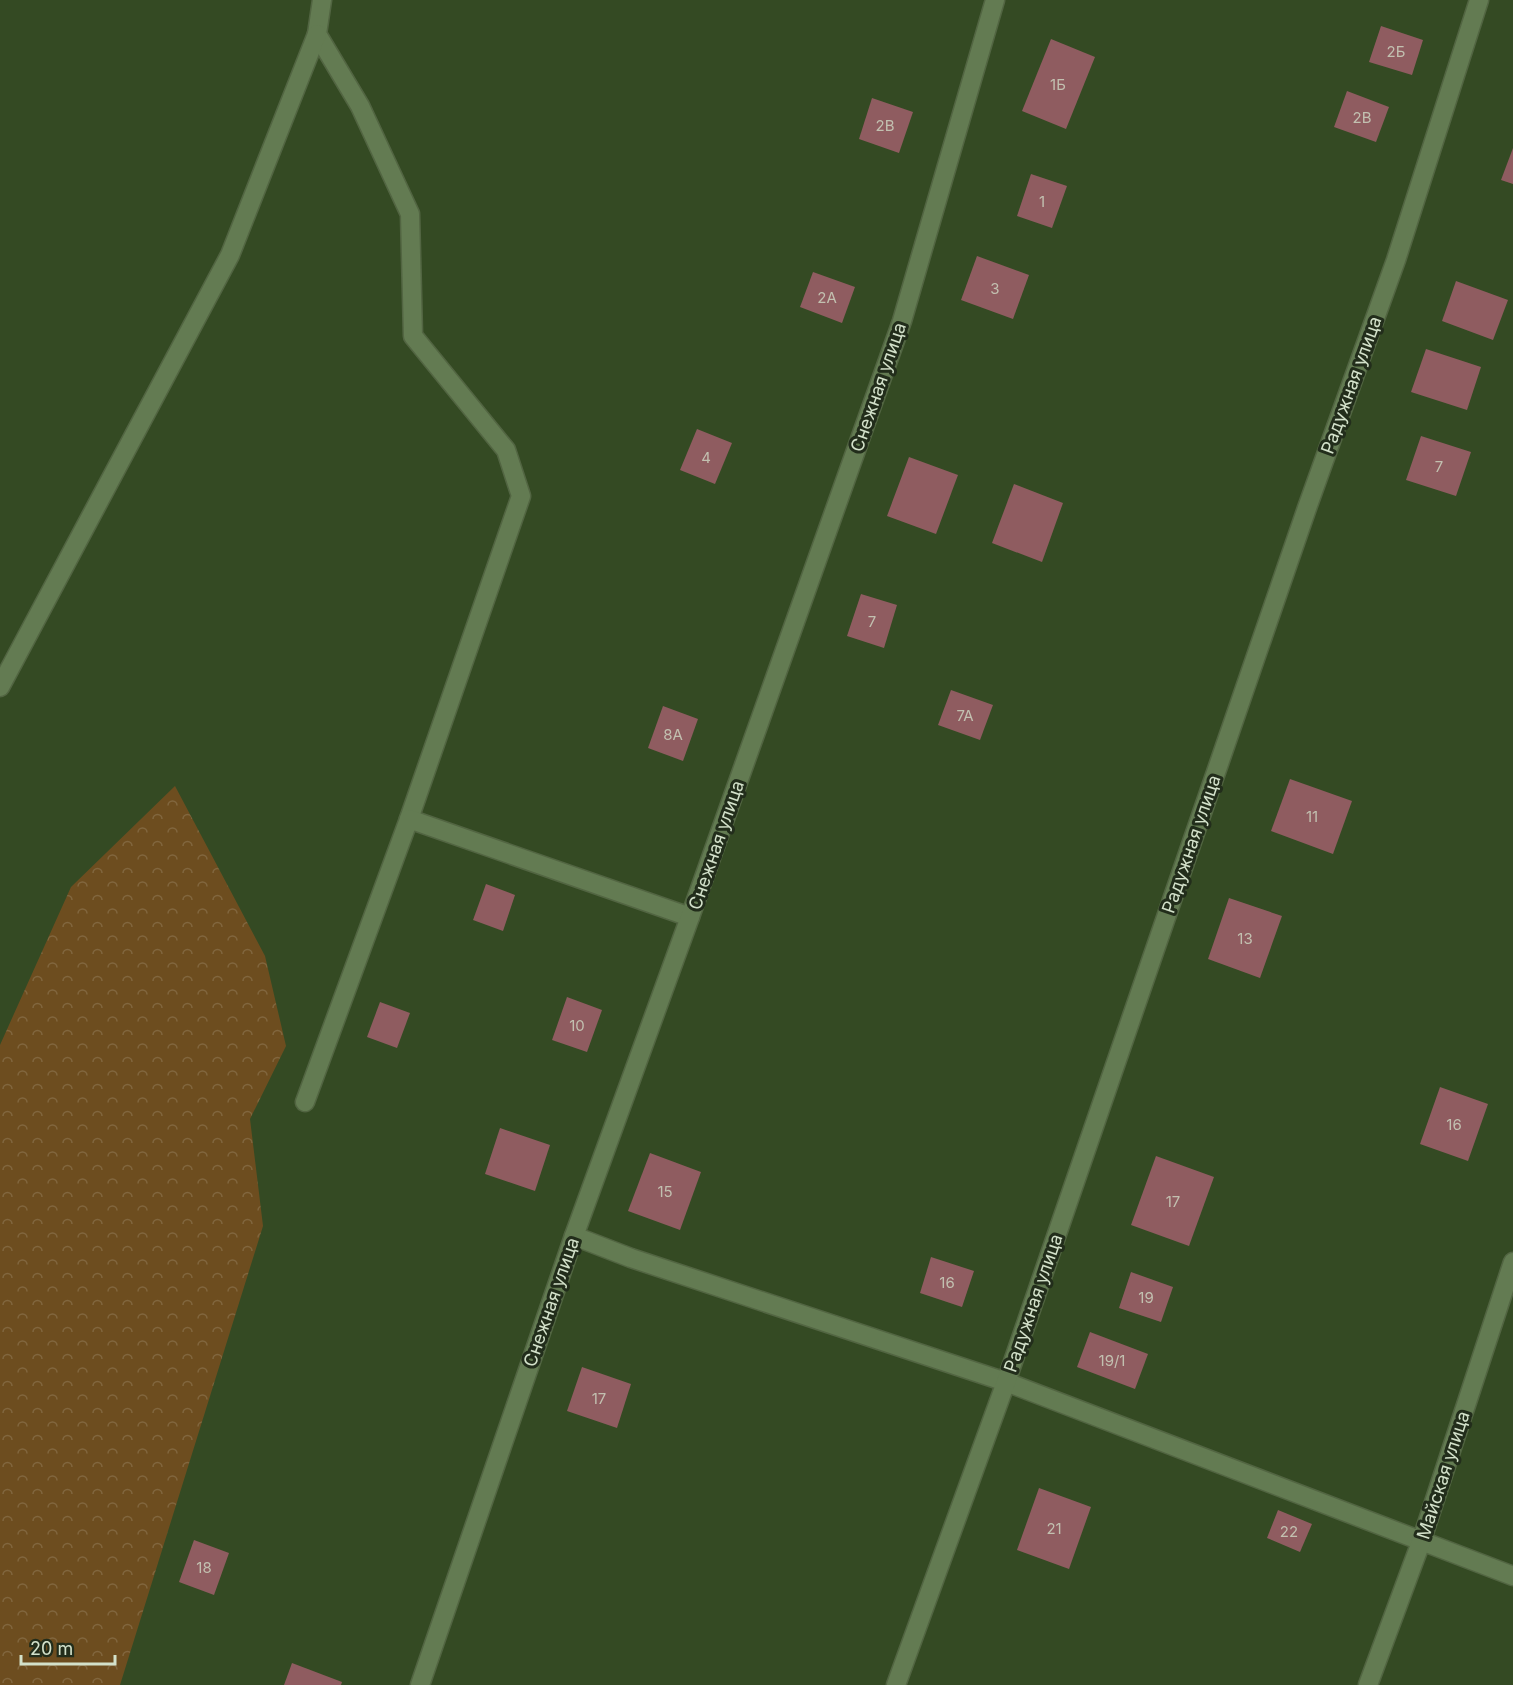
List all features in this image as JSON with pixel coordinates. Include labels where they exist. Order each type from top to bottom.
[{"type":"street","points":[[0,687],[230,255],[317,34],[322,0]]},
{"type":"street","name":"Снежная улица","points":[[420,1685],[574,1236],[902,321],[995,0]]},
{"type":"street","name":"Радужная улица","points":[[896,1685],[1006,1382],[1307,508],[1395,260],[1479,0]]},
{"type":"street","points":[[305,1102],[409,819],[521,496],[506,450],[413,336],[410,214],[360,106],[317,34]]},
{"type":"street","points":[[409,819],[690,917]]},
{"type":"street","points":[[574,1236],[632,1258],[1006,1382],[1513,1576]]},
{"type":"street","name":"Майская улица","points":[[1368,1685],[1421,1542],[1513,1262]]},
{"type":"green space","points":[[175,786],[265,956],[286,1046],[250,1119],[263,1226],[120,1685],[0,1685],[0,1045],[71,887]]},
{"type":"building","points":[[1381,26],[1423,40],[1412,75],[1369,62]]},
{"type":"building","points":[[1051,39],[1095,57],[1066,129],[1022,111]]},
{"type":"building","points":[[1347,91],[1389,107],[1376,142],[1334,127]]},
{"type":"building","points":[[872,98],[913,112],[899,153],[859,139]]},
{"type":"building","points":[[1513,148],[1513,184],[1501,180]]},
{"type":"building","points":[[1031,174],[1067,186],[1052,228],[1017,216]]},
{"type":"building","points":[[977,256],[1029,275],[1013,319],[961,300]]},
{"type":"building","points":[[813,272],[855,287],[842,323],[800,307]]},
{"type":"building","points":[[1456,281],[1508,300],[1493,340],[1442,321]]},
{"type":"building","points":[[1426,349],[1481,367],[1467,410],[1411,392]]},
{"type":"building","points":[[697,429],[732,443],[715,484],[680,470]]},
{"type":"building","points":[[1421,436],[1471,452],[1456,496],[1406,480]]},
{"type":"building","points":[[909,457],[958,475],[936,534],[887,516]]},
{"type":"building","points":[[1014,484],[1063,503],[1042,562],[992,543]]},
{"type":"building","points":[[861,594],[897,605],[884,648],[847,636]]},
{"type":"building","points":[[951,690],[993,705],[980,740],[938,725]]},
{"type":"building","points":[[663,706],[698,719],[683,761],[648,748]]},
{"type":"building","points":[[1290,779],[1352,801],[1333,854],[1271,831]]},
{"type":"building","points":[[486,884],[515,895],[503,931],[473,920]]},
{"type":"building","points":[[1229,898],[1282,916],[1260,978],[1208,959]]},
{"type":"building","points":[[567,997],[602,1010],[587,1052],[552,1040]]},
{"type":"building","points":[[380,1002],[410,1013],[397,1048],[367,1037]]},
{"type":"building","points":[[1440,1087],[1488,1104],[1468,1161],[1420,1144]]},
{"type":"building","points":[[500,1128],[550,1145],[535,1191],[485,1174]]},
{"type":"building","points":[[650,1153],[701,1172],[680,1230],[628,1211]]},
{"type":"building","points":[[1156,1156],[1214,1177],[1189,1246],[1131,1225]]},
{"type":"building","points":[[931,1257],[974,1271],[962,1307],[920,1293]]},
{"type":"building","points":[[1131,1272],[1173,1287],[1161,1322],[1119,1308]]},
{"type":"building","points":[[1090,1332],[1148,1354],[1135,1389],[1077,1367]]},
{"type":"building","points":[[582,1367],[631,1384],[617,1428],[567,1411]]},
{"type":"building","points":[[1039,1488],[1091,1507],[1069,1569],[1017,1550]]},
{"type":"building","points":[[1278,1510],[1312,1524],[1300,1552],[1267,1538]]},
{"type":"building","points":[[194,1540],[229,1553],[214,1595],[179,1582]]},
{"type":"building","points":[[292,1663],[342,1682],[341,1685],[284,1685]]}]
